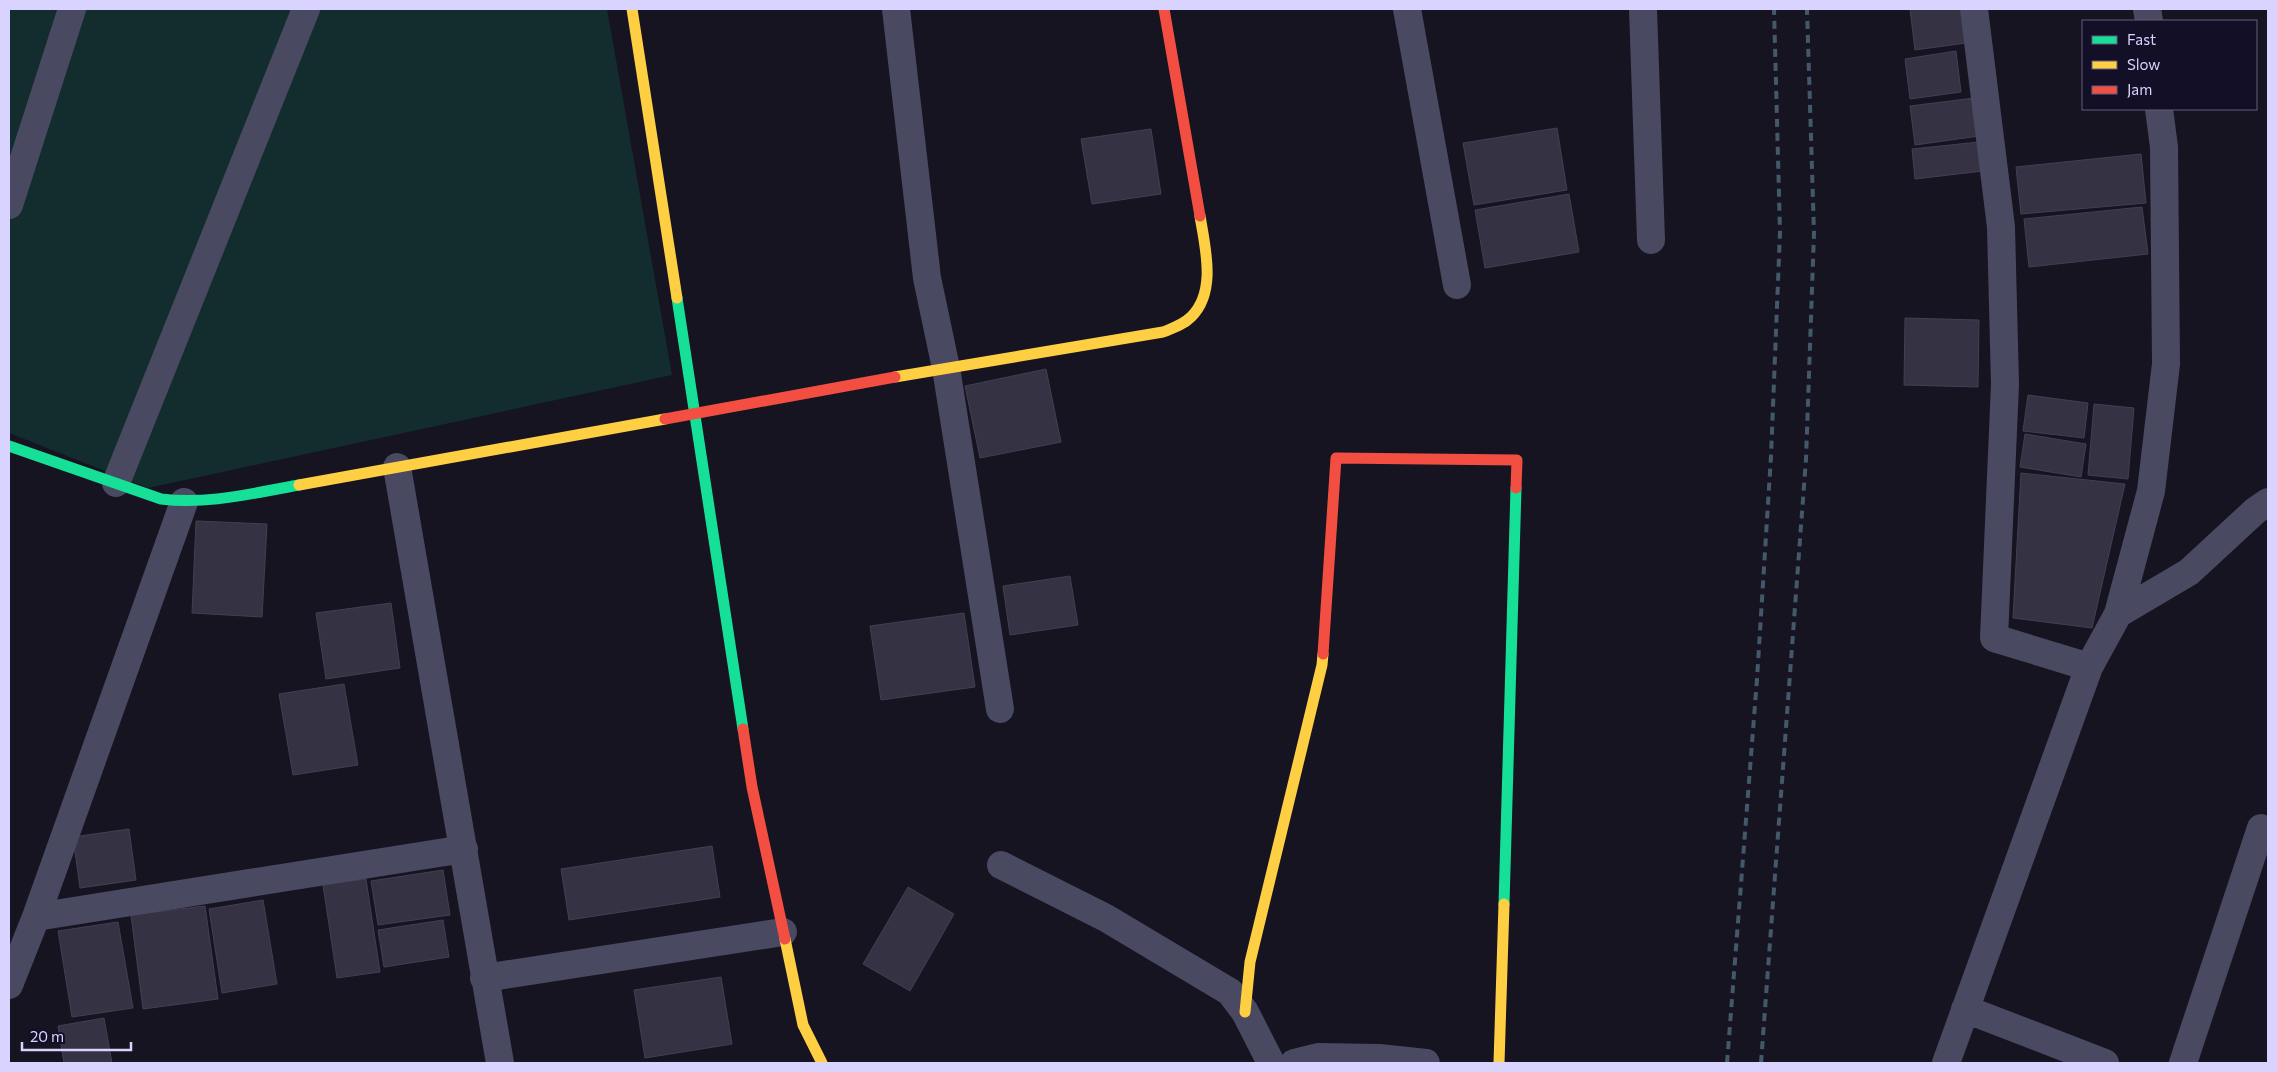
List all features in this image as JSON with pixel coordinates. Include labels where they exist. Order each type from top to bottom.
[{"type":"street","points":[[9,205],[72,9]]},
{"type":"street","points":[[116,483],[306,9]]},
{"type":"street","points":[[632,9],[752,787],[804,1025],[822,1063]]},
{"type":"street","points":[[896,9],[927,278],[946,368],[1000,708]]},
{"type":"street","points":[[9,446],[161,499],[184,502],[216,500],[946,368],[1163,332],[1187,321],[1200,303],[1207,279],[1207,259],[1164,9]]},
{"type":"street","points":[[1407,9],[1457,285]]},
{"type":"street","points":[[1643,9],[1650,240]]},
{"type":"street","points":[[1974,9],[2000,227],[2005,384],[1994,638],[2089,667]]},
{"type":"street","points":[[1946,1063],[2089,667],[2118,614],[2151,492],[2166,364],[2164,147],[2160,110]]},
{"type":"street","points":[[1245,1012],[1250,962],[1322,665],[1336,458],[1517,460],[1499,1063]]},
{"type":"street","points":[[397,467],[500,1063]]},
{"type":"street","points":[[9,985],[36,917],[184,502]]},
{"type":"street","points":[[2118,614],[2189,572],[2255,511],[2268,502]]},
{"type":"street","points":[[2183,1063],[2261,828]]},
{"type":"street","points":[[36,917],[464,849]]},
{"type":"street","points":[[1001,865],[1114,923],[1230,992],[1245,1012],[1271,1063]]},
{"type":"street","points":[[484,978],[783,932]]},
{"type":"street","points":[[1965,1010],[2105,1063]]},
{"type":"street","points":[[1294,1063],[1318,1057],[1379,1058],[1426,1063]]},
{"type":"green space","points":[[9,9],[607,9],[672,375],[148,488],[9,433]]},
{"type":"building","points":[[1910,9],[1962,9],[1966,43],[1915,50]]},
{"type":"building","points":[[1956,51],[1961,92],[1910,99],[1905,59]]},
{"type":"building","points":[[1974,98],[1979,136],[1915,145],[1910,106]]},
{"type":"building","points":[[1557,128],[1567,190],[1474,205],[1463,143]]},
{"type":"building","points":[[1151,129],[1161,194],[1092,204],[1081,139]]},
{"type":"building","points":[[1979,142],[1983,171],[1915,179],[1912,149]]},
{"type":"building","points":[[2141,154],[2146,203],[2021,214],[2016,167]]},
{"type":"building","points":[[1569,194],[1579,252],[1485,268],[1475,210]]},
{"type":"building","points":[[2142,207],[2148,254],[2029,267],[2024,219]]},
{"type":"building","points":[[1905,318],[1979,320],[1978,387],[1904,385]]},
{"type":"building","points":[[1046,369],[1061,442],[980,458],[965,386]]},
{"type":"building","points":[[2028,395],[2088,403],[2084,438],[2023,431]]},
{"type":"building","points":[[2094,404],[2134,408],[2128,479],[2088,475]]},
{"type":"building","points":[[2025,434],[2086,444],[2081,477],[2020,467]]},
{"type":"building","points":[[2021,473],[2125,484],[2092,628],[2013,618]]},
{"type":"building","points":[[196,521],[267,524],[262,617],[192,613]]},
{"type":"building","points":[[1070,576],[1078,625],[1010,635],[1003,586]]},
{"type":"building","points":[[391,603],[400,668],[326,679],[316,613]]},
{"type":"building","points":[[964,613],[975,687],[881,700],[870,626]]},
{"type":"building","points":[[344,684],[358,765],[293,775],[279,694]]},
{"type":"building","points":[[129,829],[136,880],[80,888],[73,837]]},
{"type":"building","points":[[712,846],[720,897],[569,920],[561,869]]},
{"type":"building","points":[[443,870],[450,915],[378,925],[371,881]]},
{"type":"building","points":[[366,879],[380,972],[337,978],[323,885]]},
{"type":"building","points":[[908,887],[954,914],[910,991],[863,964]]},
{"type":"building","points":[[263,900],[277,984],[222,993],[209,909]]},
{"type":"building","points":[[205,906],[218,999],[143,1009],[131,915]]},
{"type":"building","points":[[443,920],[449,957],[384,967],[378,930]]},
{"type":"building","points":[[118,922],[133,1008],[72,1017],[58,931]]},
{"type":"building","points":[[721,977],[732,1044],[645,1058],[634,990]]},
{"type":"building","points":[[104,1018],[112,1063],[64,1063],[58,1026]]},
{"type":"railway","points":[[1727,1063],[1757,679],[1771,456],[1780,232],[1774,9]]},
{"type":"railway","points":[[1761,1063],[1806,459],[1814,233],[1807,9]]},
{"type":"traffic: fast","points":[[677,298],[743,729]]},
{"type":"traffic: fast","points":[[9,446],[161,499],[213,499],[248,495],[299,485]]},
{"type":"traffic: fast","points":[[1504,904],[1516,488]]},
{"type":"traffic: slow","points":[[632,9],[677,298]]},
{"type":"traffic: slow","points":[[895,377],[1163,332],[1181,324],[1188,320],[1199,307],[1207,282],[1206,255],[1200,216]]},
{"type":"traffic: slow","points":[[299,485],[665,419]]},
{"type":"traffic: slow","points":[[1245,1012],[1250,962],[1322,665],[1323,654]]},
{"type":"traffic: slow","points":[[1499,1063],[1504,904]]},
{"type":"traffic: slow","points":[[785,939],[803,1025],[822,1063]]},
{"type":"traffic: jam","points":[[1164,9],[1200,216]]},
{"type":"traffic: jam","points":[[665,419],[895,377]]},
{"type":"traffic: jam","points":[[1323,654],[1336,458],[1517,460],[1516,488]]},
{"type":"traffic: jam","points":[[743,729],[752,787],[785,939]]}]
